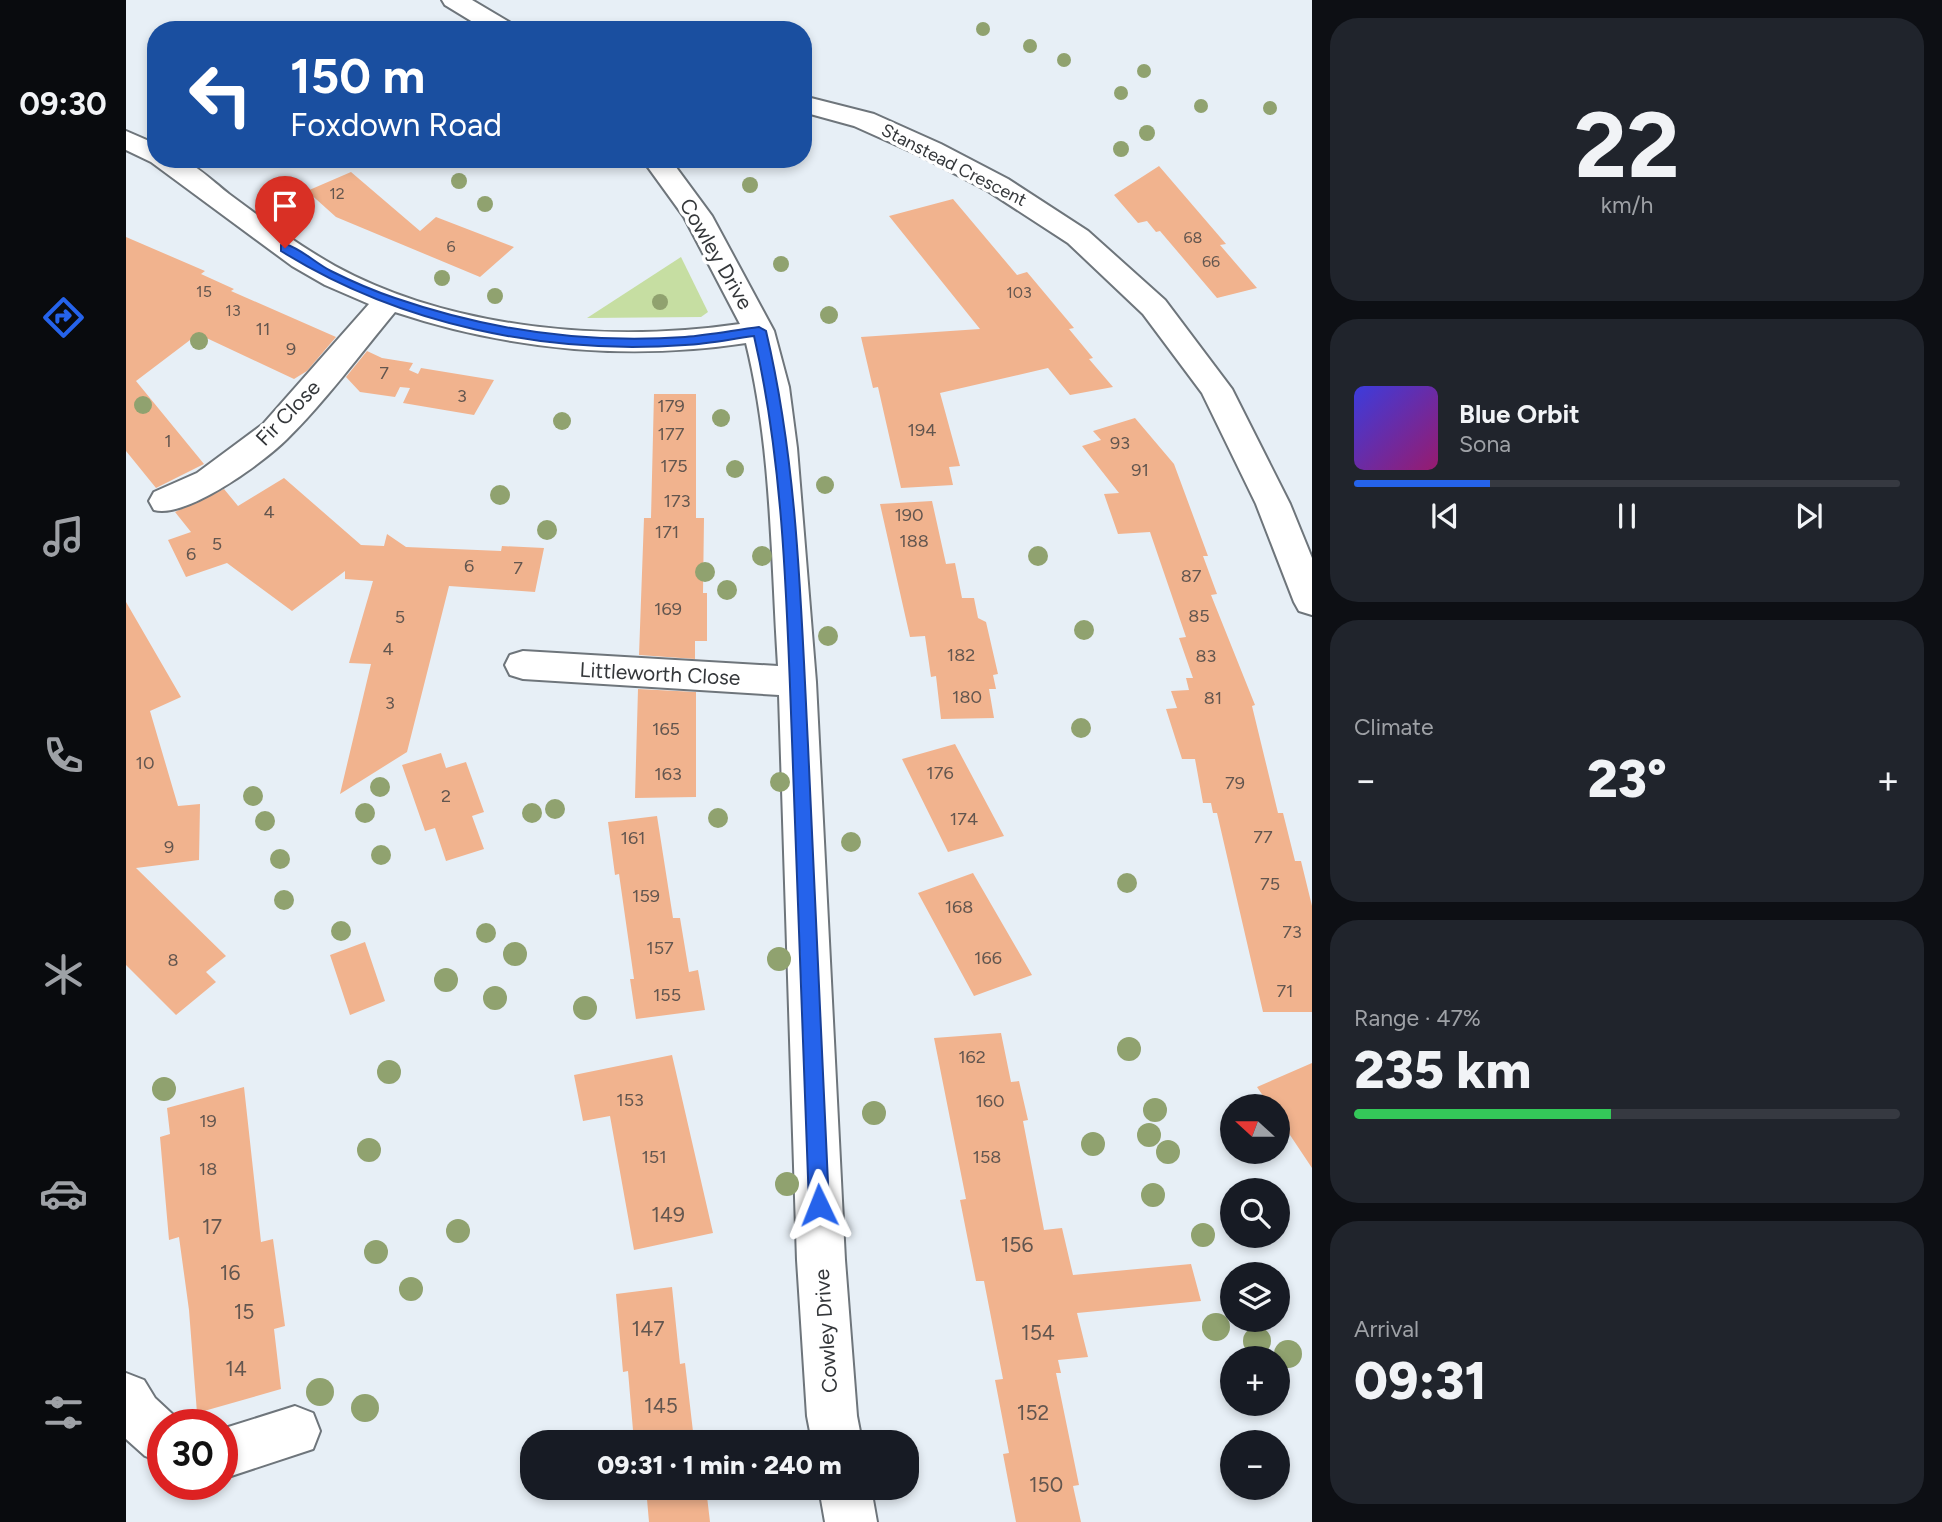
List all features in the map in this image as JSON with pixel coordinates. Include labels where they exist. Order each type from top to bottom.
[{"type":"street","points":[[454,0],[490,21]]},
{"type":"street","name":"Stanstead Crescent","points":[[812,106],[864,120],[998,185],[1078,237],[1154,307],[1216,389],[1273,504],[1312,603]]},
{"type":"street","points":[[126,139],[147,150]]},
{"type":"street","points":[[176,168],[217,196],[265,235],[326,273],[389,300],[490,328],[593,342],[687,341],[759,331]]},
{"type":"street","name":"Cowley Drive","points":[[663,168],[698,216],[759,331],[772,387],[781,448],[797,681],[821,1260],[835,1430]]},
{"type":"street","name":"Fir Close","points":[[166,501],[209,481],[275,432],[389,300]]},
{"type":"street","name":"Littleworth Close","points":[[523,666],[797,681]]},
{"type":"street","points":[[126,1398],[137,1416],[147,1424]]},
{"type":"street","points":[[238,1449],[295,1431]]},
{"type":"street","points":[[847,1500],[851,1522]]},
{"type":"green space","points":[[681,257],[708,312],[701,317],[587,318]]},
{"type":"building","points":[[1159,166],[1226,244],[1220,245],[1257,288],[1217,298],[1160,231],[1156,232],[1147,221],[1138,223],[1114,195]]},
{"type":"building","points":[[351,172],[420,231],[436,217],[514,247],[480,277],[336,217],[307,191]]},
{"type":"building","points":[[953,199],[1017,275],[1027,272],[1074,328],[1069,329],[1093,358],[1089,359],[1113,387],[1070,395],[1048,368],[940,393],[960,466],[949,467],[953,485],[901,488],[878,387],[873,388],[861,337],[980,329],[889,216]]},
{"type":"building","points":[[126,237],[205,271],[201,274],[234,289],[231,291],[336,337],[307,371],[294,379],[198,334],[136,381],[204,464],[156,488],[126,451]]},
{"type":"building","points":[[367,351],[382,358],[413,363],[409,370],[418,374],[421,368],[494,380],[474,415],[403,403],[410,388],[400,387],[395,397],[360,392],[346,377]]},
{"type":"building","points":[[654,394],[696,394],[696,518],[704,518],[703,593],[707,593],[707,641],[695,641],[695,659],[639,655],[644,518],[651,518]]},
{"type":"building","points":[[1135,418],[1174,464],[1208,556],[1203,556],[1217,594],[1211,595],[1255,705],[1252,706],[1278,813],[1283,813],[1295,861],[1301,861],[1312,906],[1312,1012],[1263,1012],[1217,813],[1213,813],[1211,803],[1203,803],[1195,759],[1182,759],[1166,709],[1177,708],[1171,691],[1189,690],[1186,678],[1193,678],[1179,638],[1186,637],[1150,532],[1118,534],[1104,494],[1119,493],[1082,446],[1101,440],[1093,431]]},
{"type":"building","points":[[284,478],[361,545],[384,546],[387,534],[406,547],[501,551],[502,546],[544,548],[535,592],[449,586],[407,752],[340,794],[371,664],[349,663],[373,581],[345,579],[345,571],[292,611],[227,563],[186,577],[168,540],[191,532],[175,512],[224,489],[238,506]]},
{"type":"building","points":[[932,501],[946,564],[955,563],[962,598],[974,598],[978,618],[986,622],[998,674],[993,675],[996,689],[989,689],[994,718],[941,719],[936,676],[931,677],[925,636],[910,637],[880,504]]},
{"type":"building","points":[[126,602],[181,697],[150,711],[178,806],[200,804],[199,860],[136,868],[226,956],[206,972],[216,982],[176,1015],[126,965]]},
{"type":"building","points":[[638,689],[696,692],[696,797],[635,798]]},
{"type":"building","points":[[955,744],[1004,836],[948,852],[902,759]]},
{"type":"building","points":[[441,753],[446,768],[466,762],[484,812],[472,816],[484,849],[446,861],[435,828],[425,831],[402,765]]},
{"type":"building","points":[[657,816],[673,918],[680,918],[689,972],[698,970],[705,1010],[636,1019],[630,979],[634,979],[619,874],[615,875],[608,822]]},
{"type":"building","points":[[973,873],[1032,975],[974,996],[918,893]]},
{"type":"building","points":[[365,942],[385,1001],[350,1015],[330,955]]},
{"type":"building","points":[[1001,1033],[1011,1082],[1019,1081],[1028,1120],[1023,1121],[1044,1230],[1062,1228],[1073,1275],[1191,1264],[1201,1301],[1077,1313],[1088,1357],[1058,1360],[1061,1373],[1056,1373],[1079,1485],[1073,1486],[1081,1522],[1016,1522],[1003,1454],[1009,1453],[995,1380],[1003,1379],[984,1281],[976,1281],[960,1200],[966,1199],[934,1038]]},
{"type":"building","points":[[672,1055],[713,1233],[634,1250],[610,1116],[583,1121],[574,1075]]},
{"type":"building","points":[[1312,1063],[1312,1168],[1290,1135],[1290,1094],[1262,1094],[1257,1087]]},
{"type":"building","points":[[244,1087],[261,1242],[273,1239],[285,1326],[274,1329],[281,1389],[211,1409],[197,1409],[189,1310],[179,1237],[169,1240],[160,1137],[170,1134],[167,1108]]},
{"type":"building","points":[[672,1287],[680,1364],[685,1363],[693,1430],[633,1430],[628,1371],[623,1372],[616,1294]]},
{"type":"building","points":[[647,1500],[707,1500],[710,1522],[649,1522]]},
{"type":"route","points":[[285,248],[326,273],[389,300],[458,321],[521,334],[593,342],[640,343],[687,341],[759,331],[772,387],[781,448],[797,681],[819,1205]]}]
